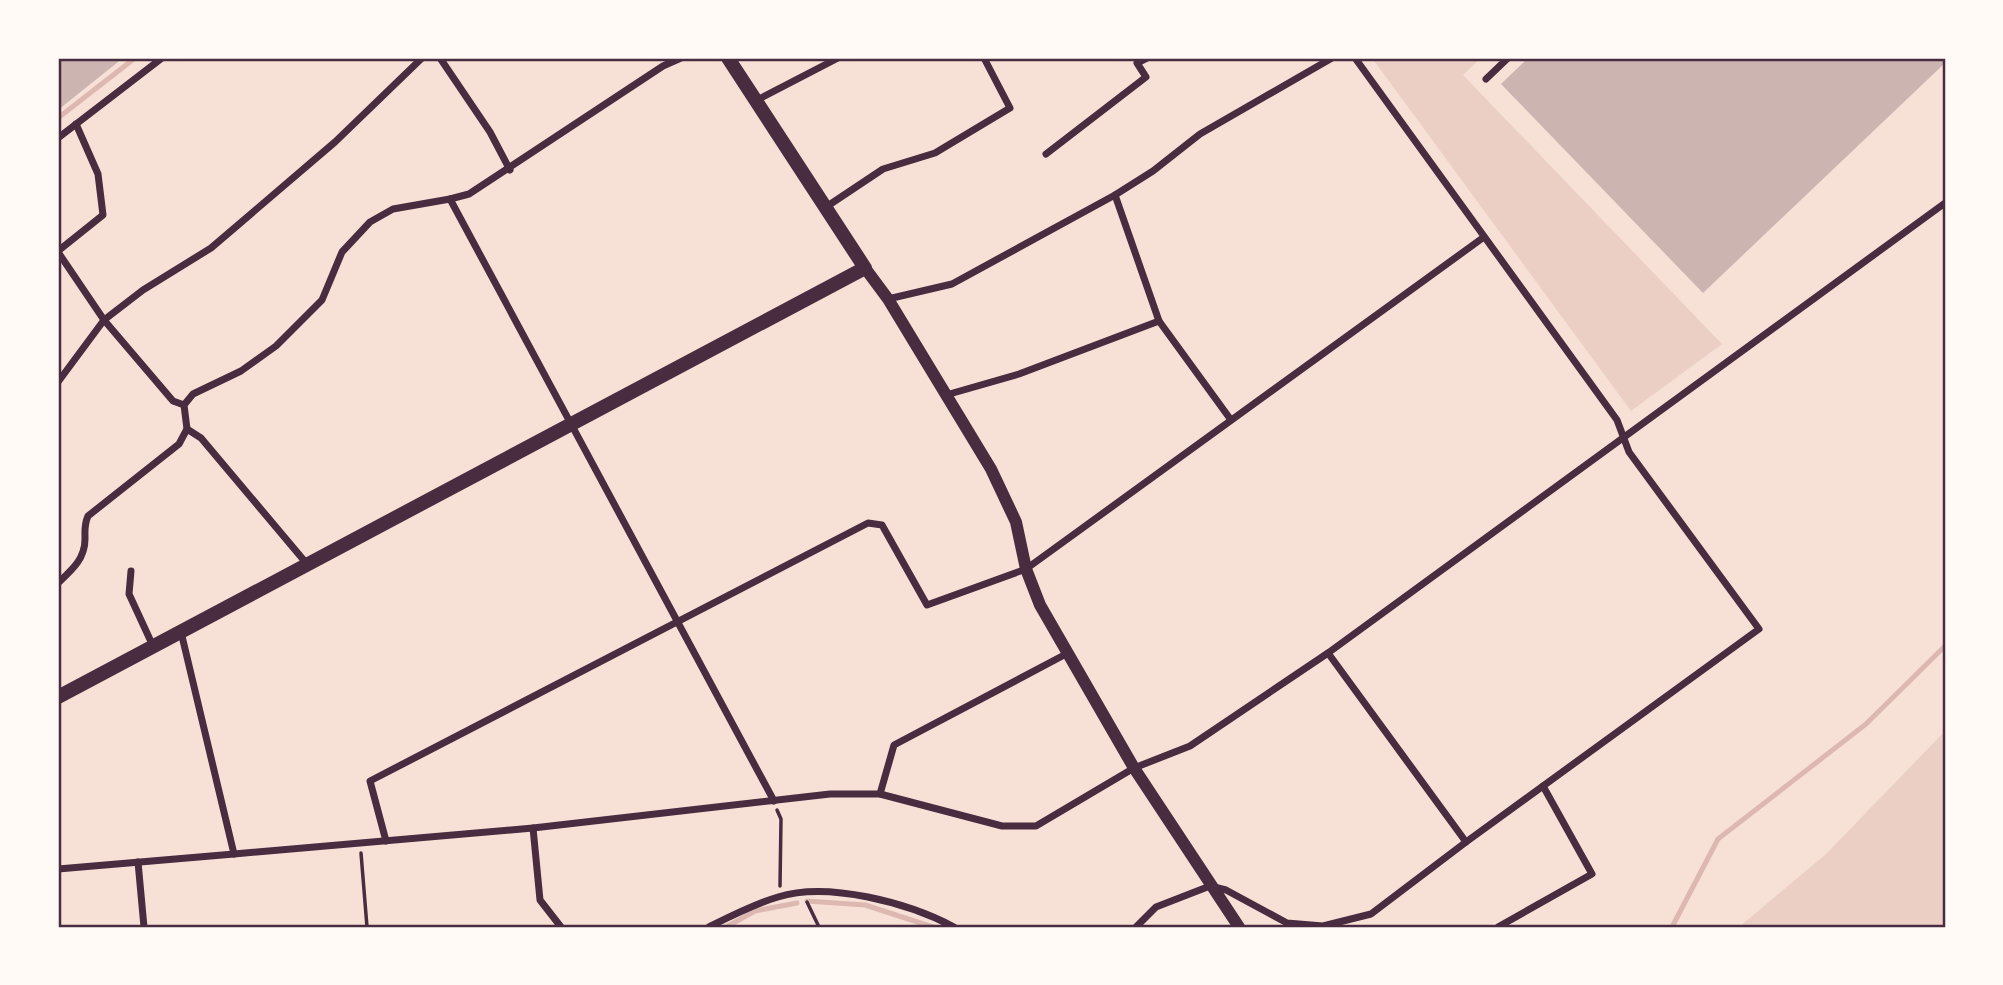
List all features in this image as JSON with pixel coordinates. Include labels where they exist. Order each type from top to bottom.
[{"type":"main road","points":[[58,698],[866,268],[728,58]]},
{"type":"street","points":[[58,138],[162,58]]},
{"type":"street","points":[[58,382],[104,320],[144,290],[211,248],[335,142],[422,58]]},
{"type":"street","points":[[440,58],[491,132],[510,170]]},
{"type":"street","points":[[58,583],[76,566],[83,555],[84,525],[88,516],[179,444],[187,429],[184,405],[193,394],[242,371],[276,345],[322,300],[342,252],[370,222],[393,209],[469,194],[510,170],[610,100],[681,58]]},
{"type":"street","points":[[757,100],[838,58]]},
{"type":"street","points":[[826,207],[883,169],[935,153],[1010,108],[984,58]]},
{"type":"street","points":[[1046,154],[1146,76],[1138,63],[1147,58]]},
{"type":"street","points":[[888,299],[952,284],[1115,195],[1153,171],[1200,134],[1332,58]]},
{"type":"street","points":[[1136,927],[1156,907],[1210,886],[1226,890],[1287,923],[1323,926],[1371,914],[1759,629],[1629,452],[1617,420],[1355,58]]},
{"type":"street","points":[[1486,79],[1508,58]]},
{"type":"street","points":[[76,124],[98,174],[103,215],[58,251],[104,320],[173,401],[184,405]]},
{"type":"street","points":[[1115,195],[1159,321],[1231,420]]},
{"type":"street","points":[[450,199],[774,801]]},
{"type":"street","points":[[58,869],[533,828],[830,794],[880,794],[1002,826],[1036,826],[1134,768],[1190,746],[1328,653],[1945,203]]},
{"type":"street","points":[[386,841],[370,781],[868,523],[882,525],[927,605],[1026,569],[1484,237]]},
{"type":"street","points":[[866,268],[888,299],[991,469],[1016,522],[1026,569],[1040,605],[1134,768],[1239,927]]},
{"type":"street","points":[[946,395],[1019,374],[1159,321]]},
{"type":"street","points":[[187,429],[201,438],[307,564]]},
{"type":"street","points":[[131,572],[129,594],[153,647]]},
{"type":"street","points":[[181,632],[234,854]]},
{"type":"street","points":[[880,794],[894,746],[1068,653]]},
{"type":"street","points":[[1328,653],[1466,842]]},
{"type":"street","points":[[1498,927],[1592,874],[1543,786]]},
{"type":"street","points":[[533,828],[540,900],[561,927]]},
{"type":"street","points":[[138,862],[144,927]]},
{"type":"street","points":[[709,927],[780,896],[803,894],[873,897],[954,927]]},
{"type":"path","points":[[774,801],[780,819],[780,896]]},
{"type":"path","points":[[360,843],[368,927]]},
{"type":"path","points":[[803,894],[819,927]]},
{"type":"shaded area","points":[[1372,58],[1481,58],[1463,75],[1722,344],[1631,411]]},
{"type":"shaded area","points":[[1945,731],[1945,927],[1739,927],[1826,854]]},
{"type":"building","points":[[58,58],[123,58],[58,110]]},
{"type":"building","points":[[1528,58],[1945,58],[1945,63],[1703,293],[1501,84]]},
{"type":"waterway","points":[[58,118],[135,58]]},
{"type":"waterway","points":[[1672,927],[1718,839],[1866,724],[1945,646]]},
{"type":"waterway","points":[[807,901],[865,905],[933,927]]},
{"type":"waterway","points":[[726,927],[755,911],[797,903]]}]
